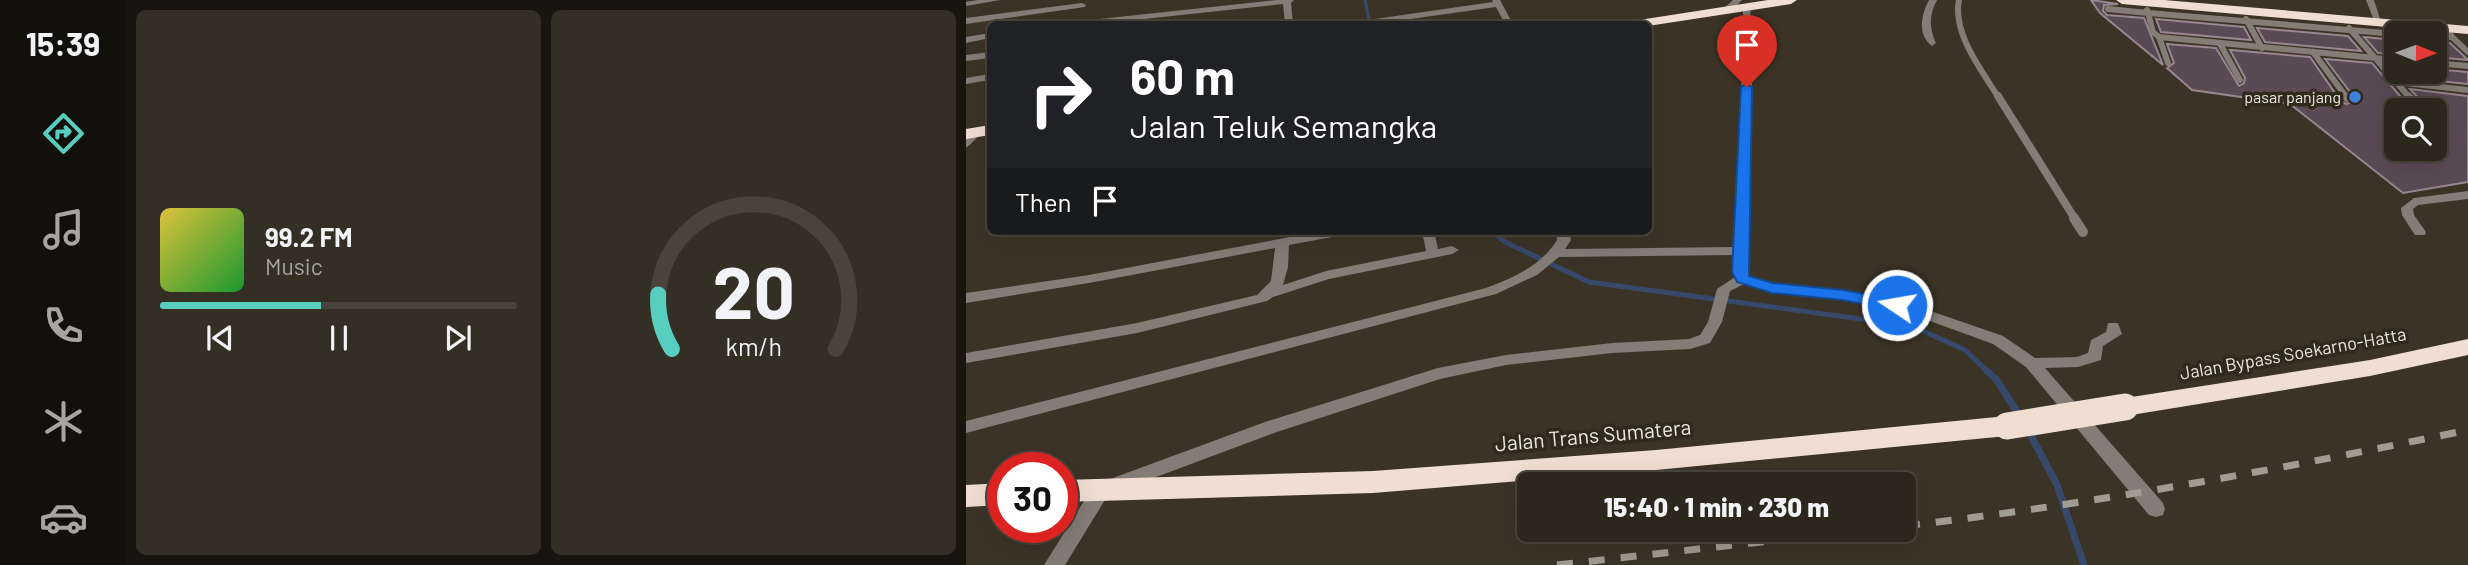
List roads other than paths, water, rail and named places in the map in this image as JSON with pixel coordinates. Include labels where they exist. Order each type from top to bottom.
[{"type":"highway","points":[[1652,22],[1727,10],[1746,3],[1791,0]]},
{"type":"highway","points":[[2123,0],[2146,7],[2346,25],[2379,23],[2449,33],[2468,30]]},
{"type":"highway","name":"Jalan Bypass Soekarno-Hatta","points":[[2125,407],[2370,368],[2468,347]]},
{"type":"highway","name":"Jalan Trans Sumatera","points":[[1078,491],[1373,482],[1656,460],[2007,426],[2125,407]]},
{"type":"highway","points":[[966,496],[987,495]]},
{"type":"street","points":[[966,4],[996,0]]},
{"type":"street","points":[[1108,21],[1289,0],[1289,21]]},
{"type":"street","points":[[1932,43],[1925,22],[1926,12],[1933,0]]},
{"type":"street","points":[[2370,0],[2379,23]]},
{"type":"street","points":[[966,21],[1083,2]]},
{"type":"street","points":[[1074,21],[1083,2]]},
{"type":"street","points":[[1385,21],[1418,20],[1497,2],[1507,21]]},
{"type":"street","points":[[1743,279],[1740,272],[1740,251],[1748,50],[1746,3]]},
{"type":"street","points":[[966,40],[987,36]]},
{"type":"street","points":[[966,58],[987,55]]},
{"type":"street","points":[[966,80],[987,77]]},
{"type":"street","points":[[2420,232],[2408,215],[2407,208],[2414,202],[2468,195]]},
{"type":"street","points":[[966,298],[1323,235]]},
{"type":"street","points":[[1429,235],[1433,254]]},
{"type":"street","points":[[966,427],[1490,291],[1526,277],[1548,263],[1557,253],[1564,240],[1563,235]]},
{"type":"street","points":[[1272,293],[1280,282],[1282,243]]},
{"type":"street","points":[[966,358],[1138,328],[1262,298],[1326,275],[1452,250]]},
{"type":"street","points":[[1557,253],[1740,251]]},
{"type":"street","points":[[1054,565],[1101,490],[1271,427],[1438,374],[1565,352],[1690,344],[1705,339],[1715,322],[1724,289],[1743,279],[1772,288],[1843,295],[1911,309],[1998,340],[2032,363],[2156,509]]},
{"type":"street","points":[[2032,363],[2078,362],[2089,359],[2095,356],[2096,344],[2114,334],[2113,326]]},
{"type":"lane","points":[[1959,0],[1957,9],[1962,31],[1976,61],[2083,232]]},
{"type":"lane","points":[[2108,9],[2146,7],[2153,32],[2159,37],[2168,63]]},
{"type":"lane","points":[[2243,16],[2262,48]]},
{"type":"lane","points":[[2346,25],[2384,32]]},
{"type":"lane","points":[[2346,25],[2384,69]]},
{"type":"lane","points":[[2449,33],[2468,52]]},
{"type":"lane","points":[[2159,37],[2384,59]]},
{"type":"lane","points":[[2220,44],[2240,80]]},
{"type":"lane","points":[[2313,52],[2347,98]]},
{"type":"lane","points":[[2447,64],[2468,66]]},
{"type":"lane","points":[[2398,84],[2410,98]]},
{"type":"lane","points":[[2414,84],[2468,90]]},
{"type":"waterway","points":[[1365,0],[1369,21]]},
{"type":"waterway","points":[[1496,235],[1505,242],[1589,282],[1912,326],[1965,350],[1989,373]]},
{"type":"waterway","points":[[1987,371],[1996,379],[2019,415]]},
{"type":"waterway","points":[[2028,430],[2057,485],[2084,565]]},
{"type":"railway","points":[[1916,524],[2187,484],[2468,430]]},
{"type":"railway","points":[[1557,565],[1761,542]]},
{"type":"place","name":"pasar panjang","points":[[2355,97]]}]
